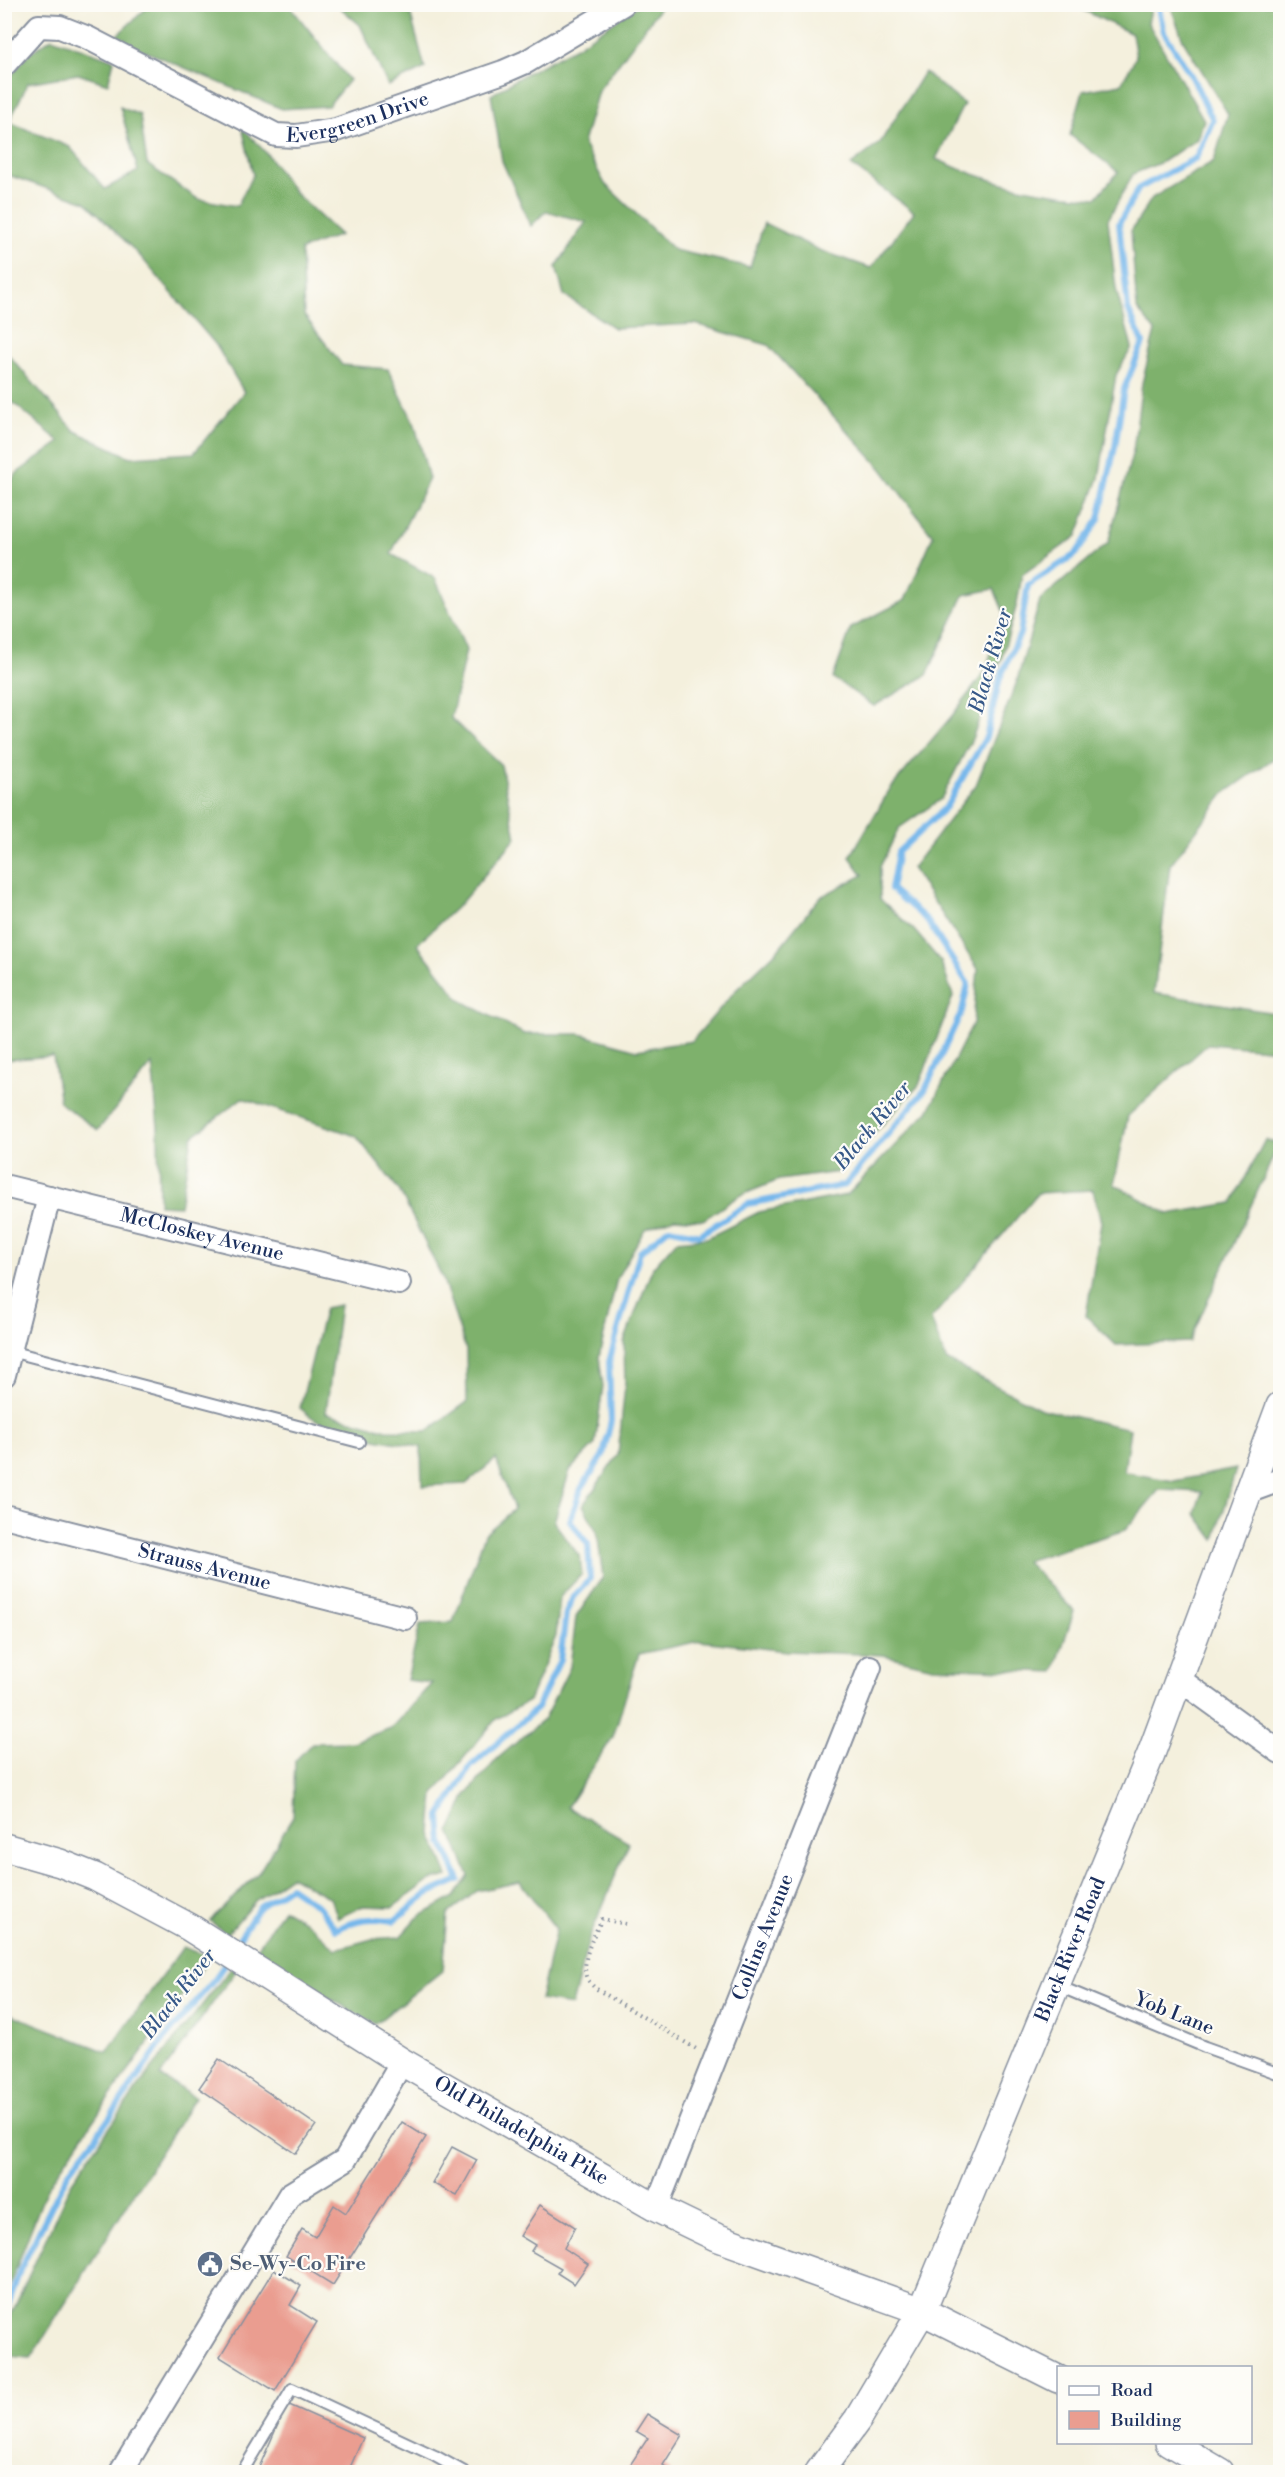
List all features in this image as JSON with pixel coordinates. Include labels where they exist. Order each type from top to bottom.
[{"type":"street","name":"Evergreen Drive","points":[[4,65],[39,26],[60,27],[88,38],[276,135],[316,135],[413,105],[503,72],[526,62],[623,4]]},
{"type":"street","name":"McCloskey Avenue","points":[[4,1186],[399,1283]]},
{"type":"street","points":[[4,1375],[49,1197]]},
{"type":"street","name":"Black River Road","points":[[819,2472],[858,2419],[922,2311],[1142,1775],[1281,1406]]},
{"type":"street","points":[[1250,1491],[1281,1480]]},
{"type":"street","name":"Strauss Avenue","points":[[4,1516],[405,1618]]},
{"type":"street","name":"Collins Avenue","points":[[656,2208],[870,1667]]},
{"type":"street","points":[[1179,1679],[1281,1752]]},
{"type":"street","name":"Old Philadelphia Pike","points":[[4,1847],[60,1863],[95,1877],[189,1927],[402,2062],[656,2208],[716,2237],[922,2311],[1057,2378]]},
{"type":"street","points":[[121,2472],[290,2194],[345,2160],[402,2062]]},
{"type":"street","points":[[1172,2444],[1220,2472]]},
{"type":"lane","points":[[10,1351],[359,1442]]},
{"type":"lane","name":"Yob Lane","points":[[1056,1985],[1205,2047],[1281,2074]]},
{"type":"lane","points":[[242,2472],[292,2389],[435,2456],[464,2472]]},
{"type":"path","points":[[626,1924],[602,1919],[594,1934],[588,1955],[586,1976],[595,1988],[714,2062]]},
{"type":"green space","points":[[150,5],[289,5],[349,80],[328,106],[282,109],[114,38]]},
{"type":"green space","points":[[337,5],[408,5],[425,68],[388,86],[360,25]]},
{"type":"green space","points":[[639,5],[662,5],[598,91],[583,143],[605,184],[674,250],[750,267],[764,223],[819,250],[871,268],[914,212],[851,165],[880,143],[924,72],[964,104],[936,159],[976,175],[1014,186],[1096,198],[1118,172],[1070,135],[1083,91],[1121,84],[1136,57],[1132,34],[1073,5],[1152,5],[1148,23],[1204,120],[1197,139],[1162,162],[1133,174],[1108,220],[1116,289],[1132,347],[1116,375],[1099,478],[1077,536],[1022,575],[1017,604],[1002,657],[972,739],[941,799],[899,828],[880,867],[880,899],[914,930],[941,962],[953,996],[919,1085],[839,1172],[779,1180],[739,1196],[703,1220],[674,1218],[645,1229],[617,1278],[599,1357],[603,1386],[595,1444],[570,1470],[554,1522],[580,1557],[582,1574],[560,1597],[556,1636],[529,1701],[496,1719],[434,1794],[431,1834],[448,1876],[431,1880],[393,1907],[363,1906],[338,1918],[330,1898],[291,1876],[255,1901],[227,1934],[210,1921],[259,1872],[293,1817],[295,1761],[312,1743],[353,1742],[391,1728],[432,1683],[407,1680],[420,1624],[453,1622],[485,1534],[514,1509],[496,1459],[466,1484],[422,1486],[421,1447],[341,1431],[312,1418],[300,1408],[325,1308],[340,1305],[326,1413],[387,1430],[427,1431],[467,1402],[466,1350],[443,1279],[399,1190],[356,1136],[242,1098],[192,1137],[180,1206],[159,1205],[158,1127],[152,1064],[98,1130],[60,1103],[53,1056],[5,1060],[5,490],[17,473],[60,442],[5,396],[5,351],[75,431],[130,457],[194,453],[244,392],[216,345],[141,257],[86,202],[5,174],[4,85],[29,53],[52,38],[114,60],[108,84],[78,74],[28,83],[9,122],[70,147],[105,189],[138,171],[120,107],[140,115],[147,164],[198,199],[237,206],[253,175],[242,127],[267,154],[294,192],[340,235],[301,250],[304,315],[342,365],[388,369],[415,425],[429,479],[391,554],[435,578],[466,650],[451,718],[501,765],[516,838],[460,904],[417,944],[460,1000],[524,1034],[580,1034],[637,1050],[692,1041],[736,990],[776,952],[820,897],[863,875],[850,857],[890,789],[951,717],[985,672],[1004,613],[994,589],[964,595],[927,675],[874,706],[833,678],[851,628],[905,600],[933,536],[881,468],[768,345],[695,324],[614,328],[564,295],[556,267],[586,222],[546,211],[531,226],[502,161],[491,95],[576,47]]},
{"type":"green space","points":[[1170,5],[1280,5],[1280,754],[1225,793],[1170,865],[1154,993],[1280,1014],[1280,1050],[1208,1044],[1128,1116],[1114,1184],[1168,1214],[1232,1203],[1265,1140],[1279,1144],[1189,1342],[1116,1345],[1086,1316],[1101,1222],[1093,1190],[1038,1193],[931,1319],[946,1360],[1041,1409],[1130,1429],[1124,1472],[1174,1481],[1236,1469],[1215,1540],[1195,1513],[1202,1492],[1159,1490],[1125,1530],[1026,1561],[1074,1611],[1054,1672],[933,1667],[883,1655],[787,1651],[700,1641],[639,1654],[613,1737],[567,1807],[629,1843],[589,1939],[572,2005],[540,2000],[556,1929],[520,1882],[477,1891],[448,1914],[443,1970],[375,2024],[253,1955],[283,1909],[309,1924],[336,1949],[372,1939],[400,1937],[417,1918],[454,1897],[469,1876],[450,1831],[466,1795],[498,1758],[544,1719],[570,1667],[576,1617],[603,1577],[597,1532],[583,1505],[618,1455],[625,1385],[624,1342],[653,1267],[676,1241],[707,1238],[759,1212],[847,1195],[929,1110],[973,1023],[978,969],[912,868],[976,785],[1016,684],[1040,600],[1108,543],[1133,451],[1142,383],[1155,331],[1137,309],[1131,231],[1152,198],[1214,161],[1228,114],[1183,40]]},
{"type":"green space","points":[[183,1947],[210,1957],[47,2188],[5,2297],[5,2012],[107,2052]]},
{"type":"green space","points":[[231,1968],[236,1971],[160,2076],[195,2097],[31,2358],[5,2356],[5,2328],[72,2181],[144,2079]]},
{"type":"building","points":[[219,2059],[316,2125],[296,2154],[199,2088]]},
{"type":"building","points":[[402,2122],[426,2137],[333,2285],[286,2256],[302,2229],[315,2237],[334,2205],[346,2213]]},
{"type":"building","points":[[452,2147],[477,2160],[457,2196],[432,2183]]},
{"type":"building","points":[[540,2205],[575,2227],[564,2248],[588,2264],[574,2284],[557,2273],[561,2268],[531,2251],[535,2245],[520,2236]]},
{"type":"building","points":[[274,2269],[301,2286],[290,2305],[317,2322],[275,2391],[220,2357]]},
{"type":"building","points":[[287,2404],[363,2438],[348,2472],[257,2472]]},
{"type":"building","points":[[647,2414],[682,2435],[663,2465],[670,2472],[626,2471],[648,2438],[636,2431]]},
{"type":"waterway","name":"Black River","points":[[233,1948],[260,1906],[290,1887],[319,1907],[336,1930],[364,1920],[394,1921],[427,1894],[459,1880],[442,1842],[440,1816],[471,1766],[537,1708],[560,1660],[566,1613],[573,1597],[590,1579],[588,1544],[570,1521],[581,1489],[603,1455],[611,1421],[609,1362],[640,1252],[669,1228],[699,1235],[748,1204],[845,1185],[925,1090],[962,1011],[968,984],[926,919],[891,889],[898,852],[946,807],[986,737],[1000,678],[1020,634],[1028,585],[1076,554],[1099,519],[1115,447],[1124,389],[1143,343],[1128,309],[1119,223],[1139,188],[1196,158],[1213,120],[1192,77],[1164,32],[1158,4]]},
{"type":"waterway","name":"Black River","points":[[4,2317],[20,2270],[68,2173],[94,2140],[164,2039],[216,1978],[227,1959]]},
{"type":"place","name":"Se-Wy-Co Fire","points":[[210,2264]]}]
